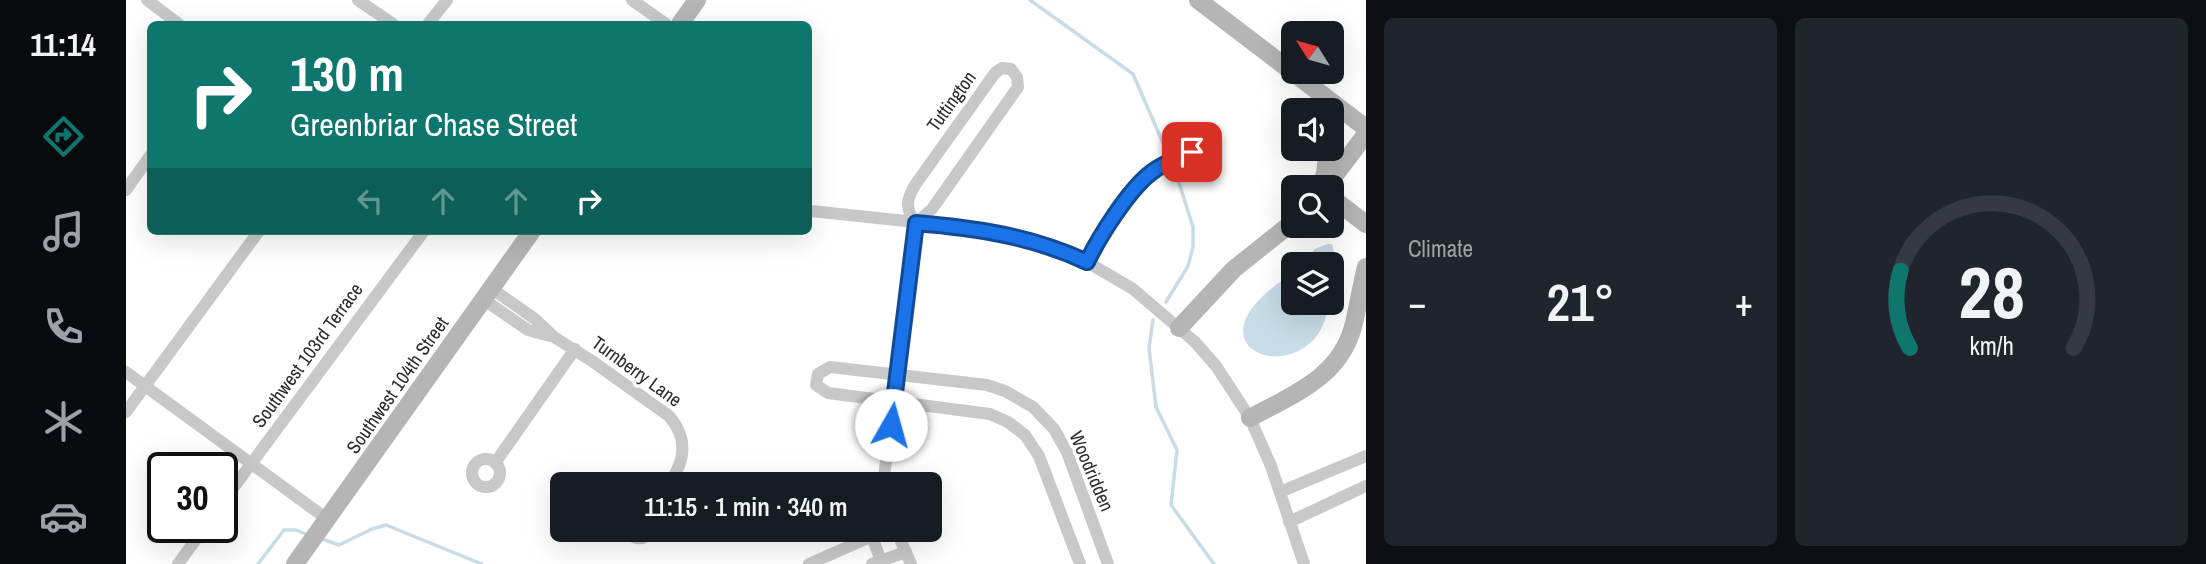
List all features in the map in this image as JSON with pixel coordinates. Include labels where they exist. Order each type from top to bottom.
[{"type":"main road","points":[[682,21],[697,0]]},
{"type":"main road","points":[[1198,0],[1366,128]]},
{"type":"main road","points":[[1317,90],[1319,98]]},
{"type":"main road","points":[[1335,175],[1366,134]]},
{"type":"main road","points":[[1344,207],[1366,224]]},
{"type":"main road","points":[[1179,328],[1234,269],[1281,232]]},
{"type":"main road","name":"Southwest 104th Street","points":[[295,564],[529,235]]},
{"type":"main road","points":[[1250,418],[1300,392],[1332,367],[1346,346],[1353,328],[1366,267]]},
{"type":"street","points":[[147,0],[175,21]]},
{"type":"street","points":[[358,0],[389,21]]},
{"type":"street","points":[[430,21],[447,0]]},
{"type":"street","points":[[632,0],[662,21]]},
{"type":"street","name":"Tuttington","points":[[885,472],[916,223],[932,209],[1018,87],[1017,77],[1011,69],[1002,68],[995,73],[915,185],[906,204],[908,213],[916,223]]},
{"type":"street","points":[[1087,262],[1099,239],[1133,191],[1158,167],[1216,142]]},
{"type":"street","points":[[126,190],[147,160]]},
{"type":"street","points":[[812,211],[1013,236],[1048,245],[1087,262],[1133,289],[1179,328],[1216,366],[1250,418],[1271,466],[1304,564]]},
{"type":"street","points":[[126,412],[255,235]]},
{"type":"street","name":"Southwest 103rd Terrace","points":[[238,481],[421,235]]},
{"type":"street","name":"Turnberry Lane","points":[[487,294],[535,319],[554,337],[659,408],[675,423],[682,438],[683,452],[677,472]]},
{"type":"street","points":[[495,463],[575,349]]},
{"type":"street","name":"Woodridden","points":[[1080,564],[1039,456],[1025,436],[1008,422],[990,414],[828,393],[818,388],[815,381],[820,371],[830,367],[987,385],[1005,391],[1032,407],[1054,429],[1067,452],[1108,564]]},
{"type":"street","points":[[126,372],[251,464],[323,525]]},
{"type":"street","points":[[1280,492],[1366,456]]},
{"type":"street","points":[[1289,522],[1366,486]]},
{"type":"street","points":[[809,564],[853,542]]},
{"type":"street","points":[[873,542],[878,563],[908,558]]},
{"type":"street","points":[[178,564],[193,543]]},
{"type":"water","points":[[1332,244],[1334,252],[1312,252]]},
{"type":"water","points":[[1281,282],[1281,315],[1326,315],[1319,333],[1305,347],[1289,354],[1273,356],[1259,353],[1248,345],[1243,333],[1246,318],[1259,300]]},
{"type":"waterway","points":[[1030,0],[1133,74],[1176,173],[1193,227],[1193,247],[1188,266],[1166,302]]},
{"type":"waterway","points":[[1153,320],[1149,348],[1156,407],[1177,450],[1171,505],[1214,564]]},
{"type":"waterway","points":[[319,538],[339,545],[386,525],[482,564]]},
{"type":"waterway","points":[[258,564],[284,530],[296,530],[308,535]]},
{"type":"route","points":[[891,425],[916,223],[1013,236],[1048,245],[1087,262],[1099,239],[1142,181],[1158,167],[1192,152]]}]
